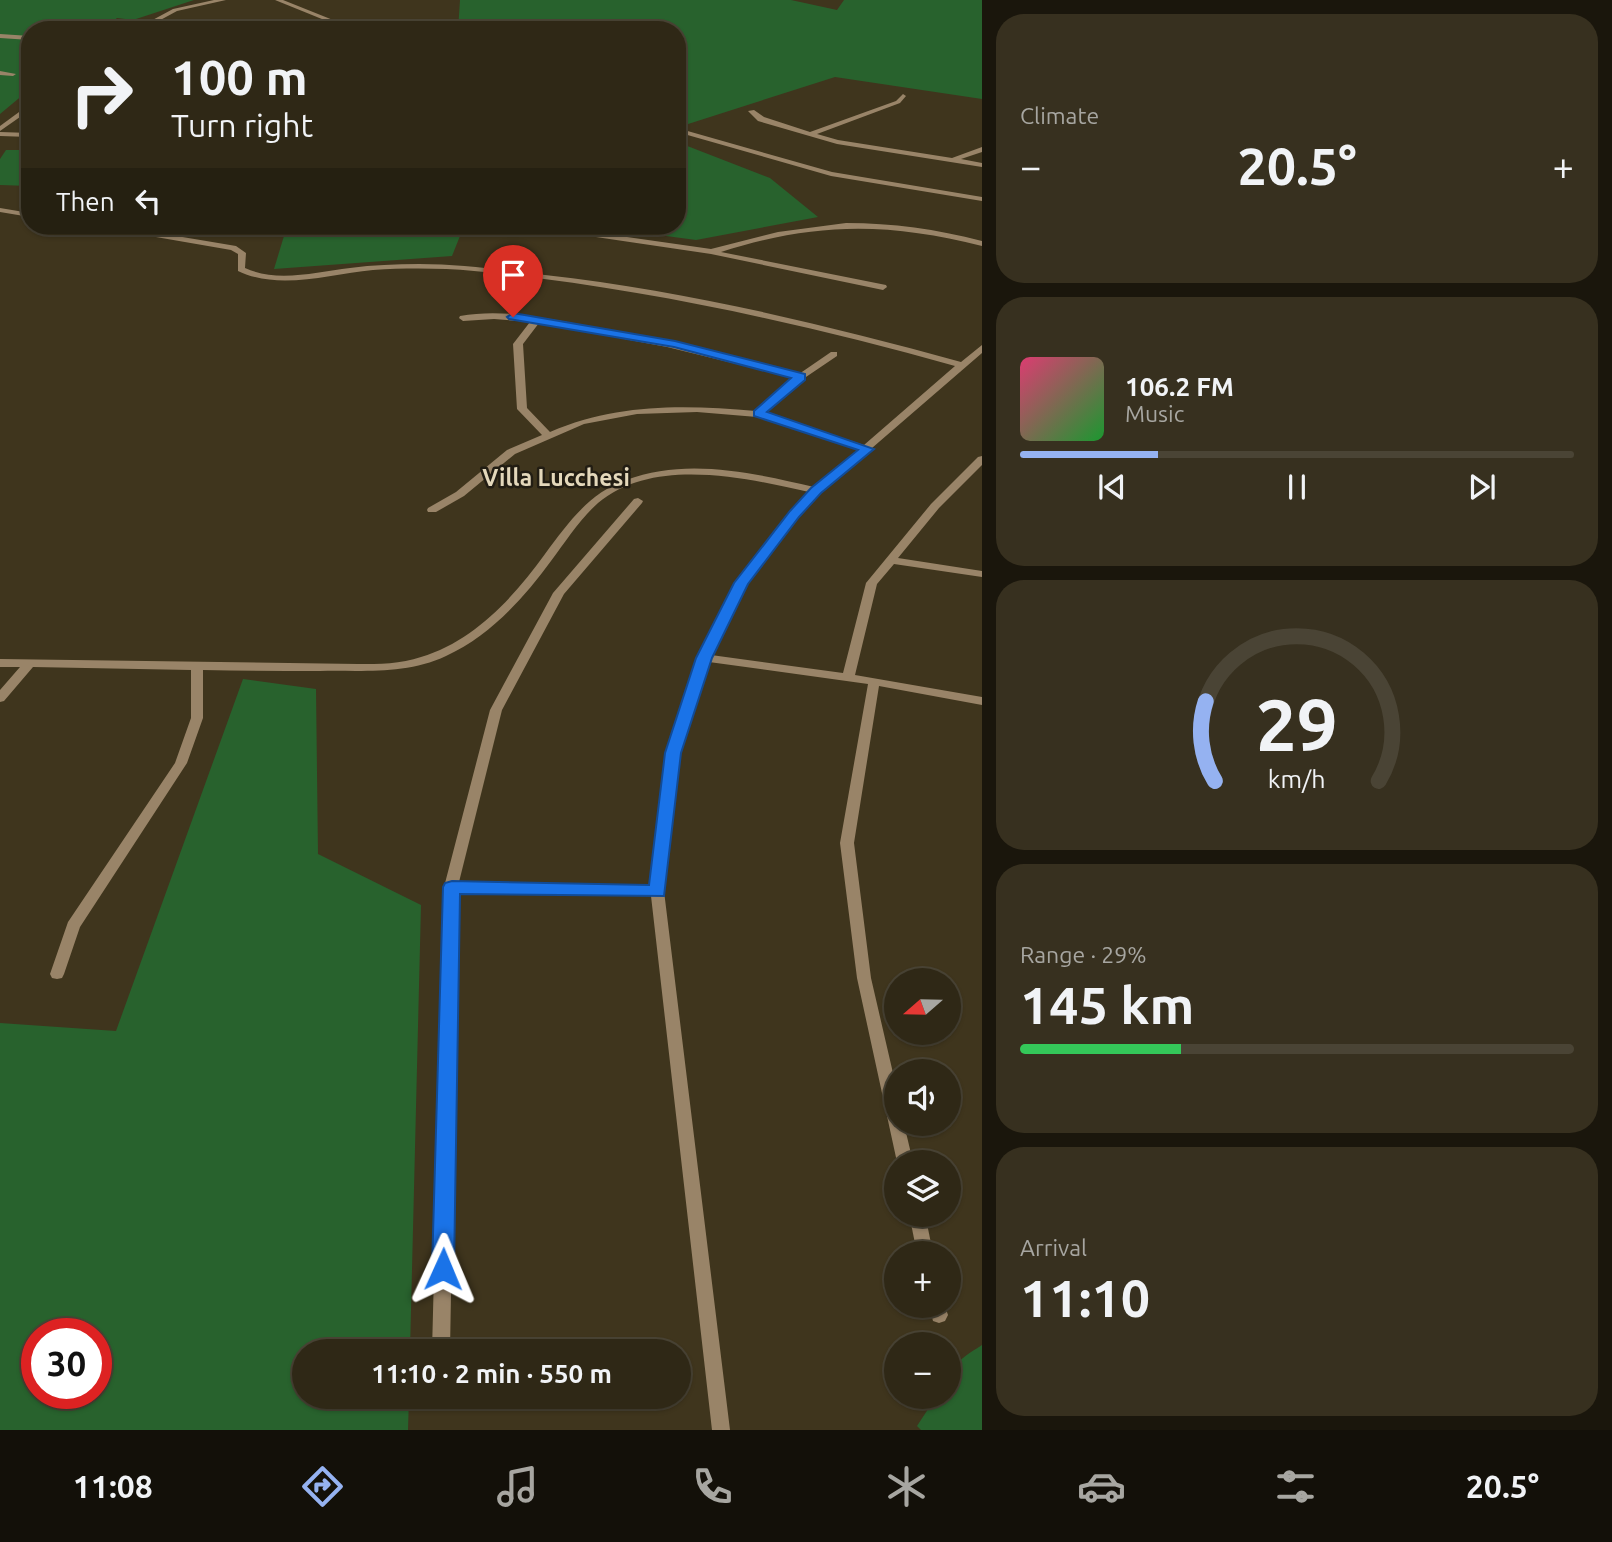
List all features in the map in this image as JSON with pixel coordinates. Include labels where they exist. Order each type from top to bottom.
[{"type":"street","points":[[154,21],[175,10],[223,0]]},
{"type":"street","points":[[278,0],[330,21]]},
{"type":"street","points":[[0,36],[21,37]]},
{"type":"street","points":[[0,73],[13,74]]},
{"type":"street","points":[[810,134],[898,102],[903,96]]},
{"type":"street","points":[[752,111],[761,119],[849,144],[982,165]]},
{"type":"street","points":[[0,131],[21,114]]},
{"type":"street","points":[[0,131],[21,134]]},
{"type":"street","points":[[686,133],[831,174],[982,199]]},
{"type":"street","points":[[951,160],[982,149]]},
{"type":"street","points":[[0,210],[21,214]]},
{"type":"street","points":[[711,252],[751,239],[798,229],[850,226],[885,225],[959,236],[982,244]]},
{"type":"street","points":[[157,235],[233,248],[242,253],[242,269],[255,276],[277,278],[382,267],[444,267],[572,280],[698,301],[874,340],[962,365]]},
{"type":"street","points":[[596,235],[711,252],[883,287]]},
{"type":"street","points":[[463,318],[489,314],[675,344],[800,377]]},
{"type":"street","points":[[537,320],[518,344],[522,409],[549,436]]},
{"type":"street","points":[[721,1430],[657,891],[673,753],[704,658],[742,583],[794,514],[816,491],[868,449],[982,348]]},
{"type":"street","points":[[758,414],[800,377],[834,354]]},
{"type":"street","points":[[432,510],[460,494],[511,452],[581,422],[637,411],[697,409],[758,414],[868,449]]},
{"type":"street","points":[[848,677],[872,583],[934,506],[982,460]]},
{"type":"street","points":[[0,663],[197,668],[390,668],[438,655],[490,625],[603,494],[642,477],[686,470],[761,478],[816,491]]},
{"type":"street","points":[[441,1339],[452,887],[496,710],[559,593],[638,501]]},
{"type":"street","points":[[891,560],[982,574]]},
{"type":"street","points":[[704,658],[848,677],[982,701]]},
{"type":"street","points":[[0,698],[30,663]]},
{"type":"street","points":[[57,974],[73,926],[181,763],[197,718],[197,668]]},
{"type":"street","points":[[874,683],[847,844],[864,978],[884,1068]]},
{"type":"street","points":[[452,887],[657,891]]},
{"type":"green space","points":[[0,0],[194,0],[133,20],[117,18],[113,21],[21,21],[21,96],[0,114]]},
{"type":"green space","points":[[460,0],[791,0],[837,10],[844,0],[982,0],[982,99],[835,77],[686,125],[686,21],[459,21]]},
{"type":"green space","points":[[686,145],[770,178],[818,217],[696,240],[658,235],[686,235]]},
{"type":"green space","points":[[6,150],[21,150],[21,186],[0,185],[0,159]]},
{"type":"green space","points":[[284,235],[460,235],[452,256],[274,269]]},
{"type":"green space","points":[[243,679],[316,689],[318,854],[421,905],[410,1339],[292,1339],[292,1409],[409,1409],[408,1430],[0,1430],[0,1023],[116,1031]]},
{"type":"green space","points":[[982,1345],[982,1430],[921,1430],[917,1426],[928,1409],[961,1409],[961,1360]]},
{"type":"district","name":"Villa Lucchesi","points":[[556,478]]},
{"type":"route","points":[[443,1269],[452,887],[657,891],[673,753],[704,658],[742,583],[794,514],[816,491],[868,449],[758,414],[800,377],[675,344],[513,317]]}]
